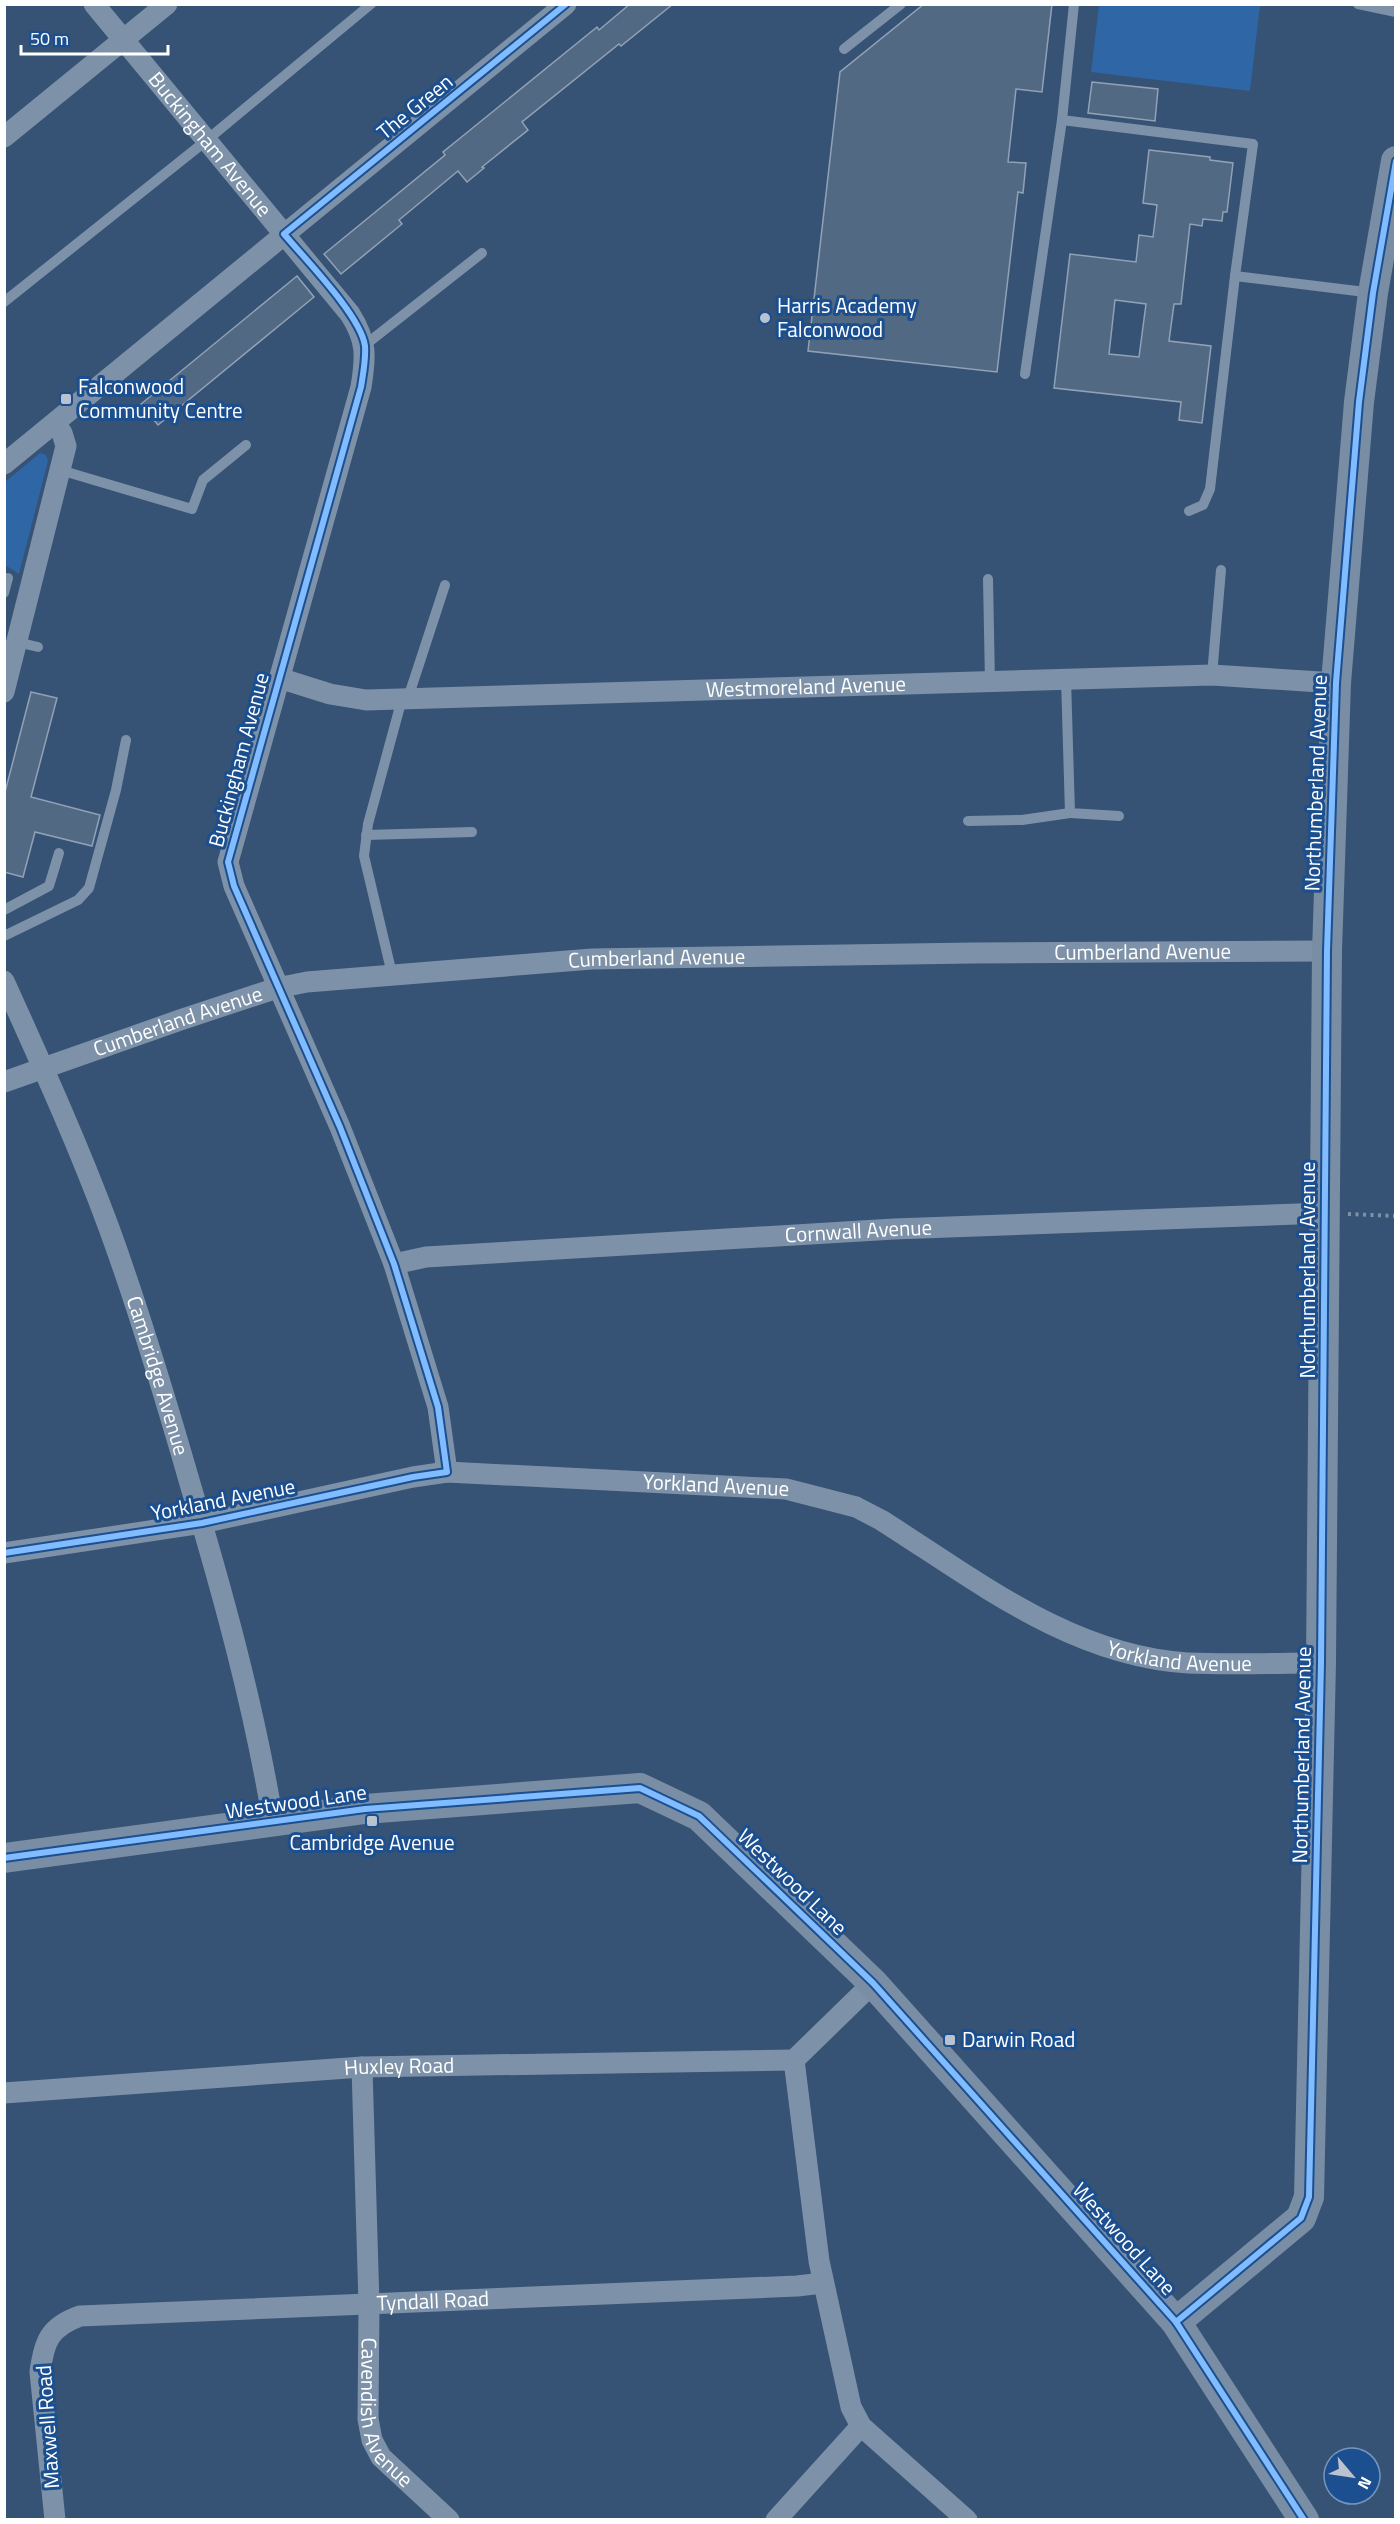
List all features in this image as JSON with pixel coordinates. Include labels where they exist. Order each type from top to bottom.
[{"type":"street","name":"Buckingham Avenue","points":[[94,4],[350,314],[360,329],[365,345],[361,387],[228,862],[234,886],[340,1127],[393,1264],[438,1407],[447,1472]]},
{"type":"street","points":[[4,137],[166,4]]},
{"type":"street","name":"The Green","points":[[4,464],[566,4]]},
{"type":"street","name":"Northumberland Avenue","points":[[1176,2322],[1301,2218],[1309,2197],[1321,1663],[1327,951],[1336,683],[1359,402],[1373,293],[1395,161]]},
{"type":"street","points":[[6,678],[28,644],[66,446],[55,423]]},
{"type":"street","name":"Westmoreland Avenue","points":[[279,678],[350,698],[405,699],[1212,675],[1336,683]]},
{"type":"street","name":"Cumberland Avenue","points":[[4,1082],[277,988],[307,982],[603,958],[1327,951]]},
{"type":"street","name":"Cambridge Avenue","points":[[4,981],[44,1068],[109,1229],[152,1355],[202,1523],[243,1673],[260,1747],[273,1821]]},
{"type":"street","name":"Cornwall Avenue","points":[[393,1264],[426,1257],[894,1229],[1325,1213]]},
{"type":"street","name":"Yorkland Avenue","points":[[4,1553],[202,1523],[413,1477],[447,1472],[786,1489],[856,1508],[881,1520],[1027,1613],[1090,1642],[1187,1663],[1321,1663]]},
{"type":"street","name":"Westwood Lane","points":[[4,1857],[365,1809],[443,1801],[640,1788],[699,1816],[873,1983],[1176,2322],[1304,2520]]},
{"type":"street","points":[[873,1983],[794,2060],[823,2283],[851,2407],[861,2427],[966,2520]]},
{"type":"street","name":"Huxley Road","points":[[4,2093],[362,2067],[794,2060]]},
{"type":"street","name":"Cavendish Avenue","points":[[362,2067],[369,2305],[368,2419],[372,2440],[381,2457],[395,2472],[449,2520]]},
{"type":"street","name":"Tyndall Road","points":[[49,2336],[63,2322],[80,2316],[797,2286],[823,2283]]},
{"type":"street","name":"Maxwell Road","points":[[49,2336],[43,2352],[40,2372],[55,2520]]},
{"type":"street","points":[[776,2520],[861,2427]]},
{"type":"lane","points":[[4,302],[207,140],[371,4]]},
{"type":"lane","points":[[844,49],[901,4]]},
{"type":"lane","points":[[1025,374],[1062,120],[1074,4]]},
{"type":"lane","points":[[1358,4],[1395,12]]},
{"type":"lane","points":[[1062,120],[1253,144],[1210,489],[1203,505],[1189,511]]},
{"type":"lane","points":[[365,345],[482,253]]},
{"type":"lane","points":[[1235,276],[1373,293]]},
{"type":"lane","points":[[60,470],[192,509],[203,480],[246,445]]},
{"type":"lane","points":[[1212,675],[1221,570]]},
{"type":"lane","points":[[4,593],[8,578]]},
{"type":"lane","points":[[988,579],[990,683]]},
{"type":"lane","points":[[392,974],[364,856],[366,835],[405,699],[445,585]]},
{"type":"lane","points":[[1066,679],[1070,813]]},
{"type":"lane","points":[[4,936],[78,900],[89,888],[116,790],[126,740]]},
{"type":"lane","points":[[968,821],[1022,820],[1070,813],[1119,816]]},
{"type":"lane","points":[[366,835],[472,832]]},
{"type":"lane","points":[[4,910],[50,886],[59,853]]},
{"type":"path","points":[[1325,1213],[1395,1216]]},
{"type":"shaded area","points":[[1099,5],[1260,5],[1250,91],[1091,72]]},
{"type":"shaded area","points":[[40,453],[46,455],[48,461],[19,574],[5,565],[5,482]]},
{"type":"building","points":[[630,4],[673,4],[522,122],[528,130],[467,182],[458,171],[399,220],[402,224],[341,274],[324,254],[445,155],[443,152],[597,27],[599,30]]},
{"type":"building","points":[[924,4],[1052,4],[1042,92],[1016,89],[1008,162],[1026,163],[1023,193],[1018,192],[997,372],[808,351],[840,72]]},
{"type":"building","points":[[1092,82],[1158,89],[1155,121],[1088,113]]},
{"type":"building","points":[[1149,150],[1210,157],[1210,160],[1233,163],[1227,212],[1223,212],[1222,221],[1203,219],[1202,226],[1190,224],[1181,304],[1174,304],[1169,341],[1211,346],[1202,423],[1179,420],[1181,402],[1054,388],[1070,254],[1136,262],[1139,235],[1153,237],[1157,205],[1143,203]],"holes":[[[1115,300],[1146,304],[1139,357],[1109,354]]]},
{"type":"building","points":[[297,276],[314,297],[158,425],[141,404]]},
{"type":"building","points":[[31,692],[57,698],[31,797],[100,815],[92,846],[35,832],[23,877],[4,872],[4,796]]},
{"type":"cycle path","points":[[4,1553],[202,1523],[413,1477],[447,1472],[438,1407],[394,1264],[340,1127],[234,886],[228,862],[361,387],[365,362],[365,346],[354,319],[331,288],[284,234],[566,4]]},
{"type":"cycle path","points":[[1176,2322],[1301,2218],[1309,2197],[1321,1663],[1327,951],[1336,683],[1359,402],[1373,293],[1396,161]]},
{"type":"cycle path","points":[[4,1858],[365,1809],[640,1788],[699,1816],[873,1983],[1176,2322],[1304,2520]]},
{"type":"place","name":"Harris Academy Falconwood","points":[[765,318]]},
{"type":"place","name":"Falconwood Community Centre","points":[[66,399]]},
{"type":"place","name":"Cambridge Avenue","points":[[372,1821]]},
{"type":"place","name":"Darwin Road","points":[[950,2040]]}]
